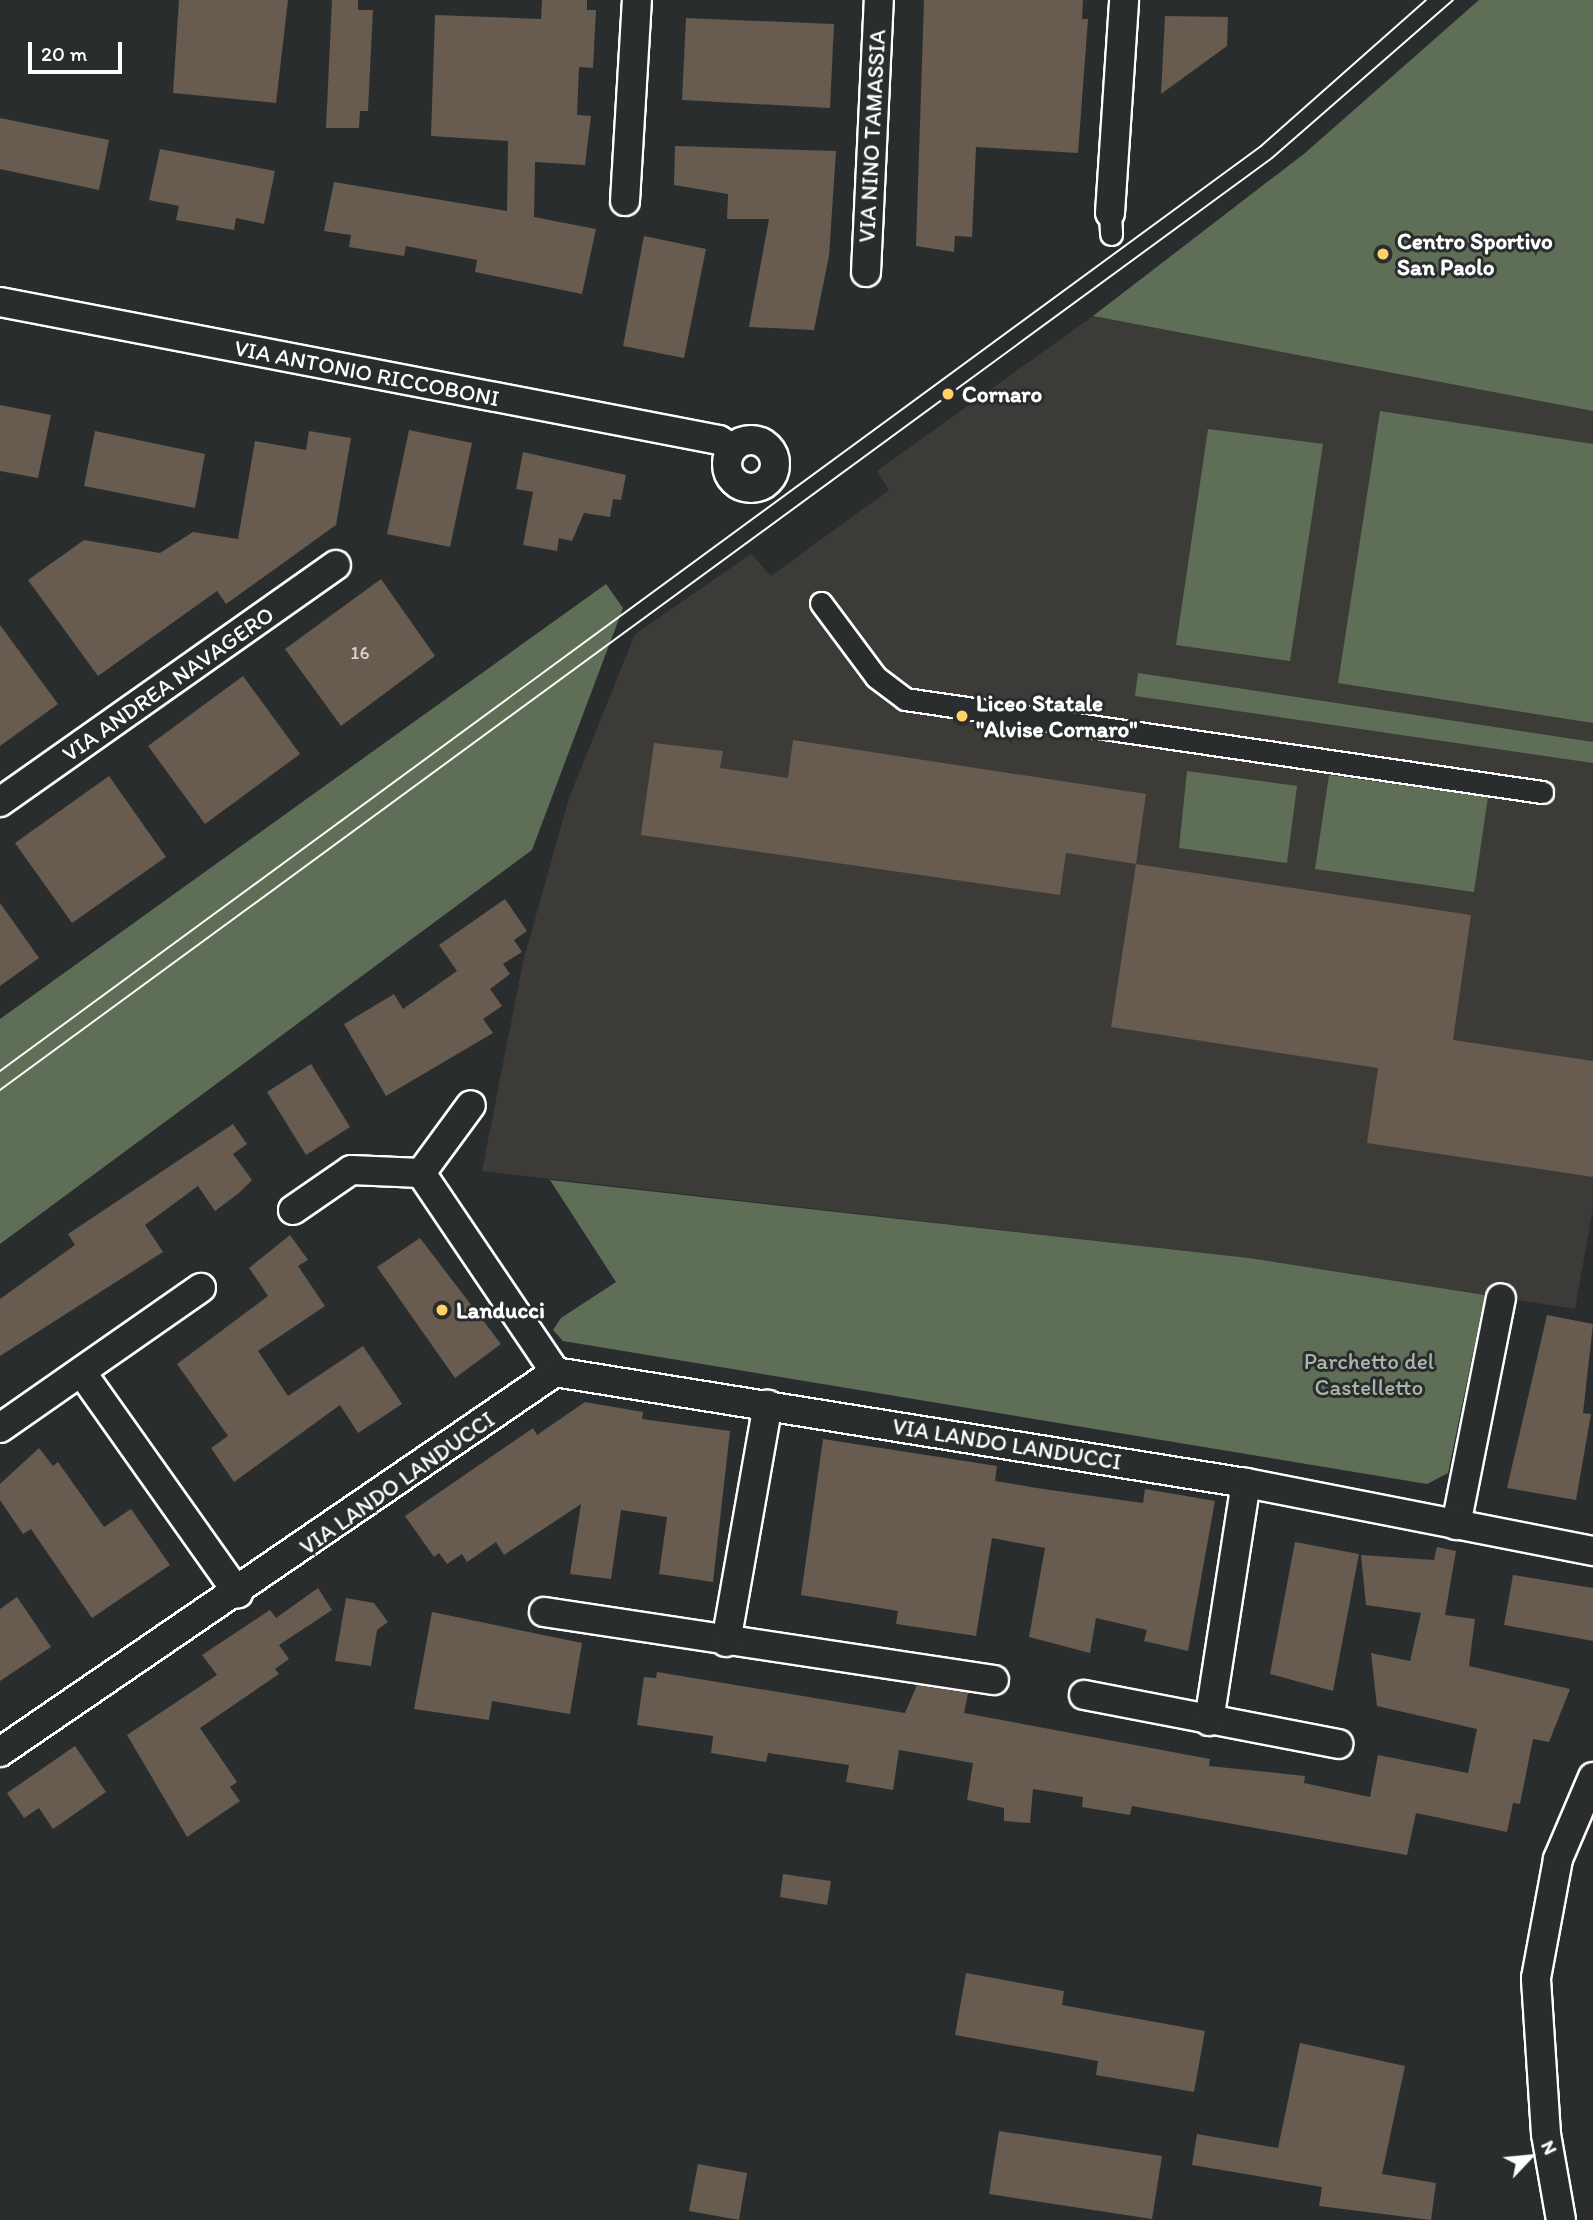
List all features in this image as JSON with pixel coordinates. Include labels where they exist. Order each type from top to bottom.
[{"type":"street","points":[[625,201],[637,0]]},
{"type":"street","name":"VIA NINO TAMASSIA","points":[[866,272],[879,0]]},
{"type":"street","points":[[1111,223],[1124,0]]},
{"type":"street","name":"VIA ANTONIO RICCOBONI","points":[[0,302],[719,440],[732,448]]},
{"type":"street","name":"VIA ANDREA NAVAGERO","points":[[0,802],[336,565]]},
{"type":"street","points":[[821,603],[876,677],[905,699],[1542,792]]},
{"type":"street","points":[[421,1173],[471,1105]]},
{"type":"street","points":[[293,1210],[351,1170],[421,1173]]},
{"type":"street","points":[[421,1173],[555,1373]]},
{"type":"street","points":[[0,1428],[201,1288]]},
{"type":"street","points":[[1456,1525],[1501,1297]]},
{"type":"street","points":[[82,1373],[239,1593]]},
{"type":"street","name":"VIA LANDO LANDUCCI","points":[[0,1752],[239,1593],[555,1373],[1246,1483],[1593,1551]]},
{"type":"street","points":[[726,1642],[768,1405]]},
{"type":"street","points":[[1209,1721],[1246,1483]]},
{"type":"street","points":[[544,1612],[726,1642],[994,1680]]},
{"type":"street","points":[[1084,1695],[1338,1744]]},
{"type":"street","points":[[1561,2220],[1546,2134],[1536,1978],[1558,1859],[1593,1777]]},
{"type":"shaded area","name":"Liceo Statale \"Alvise Cornaro\"","points":[[1093,316],[1593,411],[1593,1207],[1575,1309],[1249,1258],[482,1171],[523,962],[569,798],[635,634],[751,554],[771,576],[889,490],[877,471]]},
{"type":"green space","name":"Centro Sportivo San Paolo","points":[[1479,0],[1593,0],[1593,411],[1093,316],[1305,153]]},
{"type":"green space","points":[[1380,411],[1593,444],[1593,723],[1338,683]]},
{"type":"green space","points":[[1208,429],[1323,444],[1290,661],[1176,645]]},
{"type":"green space","points":[[606,584],[623,608],[532,850],[0,1244],[0,1019]]},
{"type":"green space","points":[[1138,673],[1593,742],[1593,763],[1135,696]]},
{"type":"green space","points":[[1187,771],[1297,786],[1287,863],[1179,848]]},
{"type":"green space","points":[[1329,775],[1488,797],[1474,892],[1315,869]]},
{"type":"green space","name":"Parchetto del Castelletto","points":[[550,1180],[1249,1258],[1485,1295],[1448,1473],[1427,1484],[563,1341],[553,1330],[561,1318],[616,1282]]},
{"type":"building","points":[[179,0],[288,0],[276,103],[173,93]]},
{"type":"building","points":[[332,0],[358,0],[358,10],[373,10],[368,111],[360,111],[359,128],[326,128]]},
{"type":"building","points":[[542,0],[587,0],[587,10],[596,10],[593,68],[579,67],[577,115],[591,116],[585,165],[535,162],[534,217],[596,229],[582,294],[475,272],[477,260],[406,246],[404,256],[349,247],[351,235],[324,231],[334,182],[507,211],[508,141],[431,136],[435,15],[541,19]]},
{"type":"building","points":[[924,0],[1083,0],[1082,19],[1088,19],[1078,153],[976,147],[972,237],[955,236],[954,252],[916,246]]},
{"type":"building","points":[[1165,16],[1228,17],[1227,46],[1161,94]]},
{"type":"building","points":[[686,18],[834,24],[830,108],[682,100]]},
{"type":"building","points":[[0,118],[109,140],[99,190],[0,169]]},
{"type":"building","points":[[675,146],[836,151],[829,256],[814,330],[749,327],[769,219],[727,219],[728,194],[674,185]]},
{"type":"building","points":[[160,149],[275,171],[264,224],[236,218],[234,230],[176,220],[179,206],[149,200]]},
{"type":"building","points":[[644,236],[706,249],[684,358],[623,346]]},
{"type":"building","points":[[0,405],[51,415],[38,478],[0,471]]},
{"type":"building","points":[[409,430],[472,443],[450,547],[387,534]]},
{"type":"building","points":[[95,431],[205,454],[195,508],[84,486]]},
{"type":"building","points":[[309,431],[351,438],[336,525],[226,604],[217,591],[98,676],[28,580],[84,540],[160,553],[193,532],[238,539],[255,441],[306,450]]},
{"type":"building","points":[[523,452],[626,475],[621,500],[613,499],[610,517],[584,513],[572,541],[559,538],[557,551],[523,545],[533,492],[516,489]]},
{"type":"building","points":[[381,579],[435,656],[341,726],[285,649]]},
{"type":"building","points":[[0,625],[58,704],[0,746]]},
{"type":"building","points":[[243,676],[300,754],[205,824],[148,746]]},
{"type":"building","points":[[793,740],[1146,794],[1136,864],[1066,853],[1060,895],[641,835],[654,743],[723,751],[720,768],[788,778]]},
{"type":"building","points":[[109,776],[166,857],[72,923],[15,843]]},
{"type":"building","points":[[1136,864],[1471,915],[1453,1040],[1593,1061],[1593,1177],[1367,1143],[1378,1068],[1111,1027]]},
{"type":"building","points":[[505,899],[527,931],[514,940],[522,952],[503,964],[510,974],[490,989],[502,1006],[483,1019],[493,1033],[386,1096],[344,1024],[394,994],[403,1009],[457,971],[439,945]]},
{"type":"building","points":[[0,903],[39,958],[0,986]]},
{"type":"building","points":[[311,1064],[350,1127],[306,1155],[267,1092]]},
{"type":"building","points":[[233,1124],[247,1144],[233,1154],[252,1180],[239,1193],[215,1211],[198,1186],[145,1225],[163,1252],[0,1356],[0,1299],[75,1245],[68,1234]]},
{"type":"building","points":[[290,1235],[308,1260],[298,1266],[325,1306],[258,1351],[288,1396],[363,1346],[402,1404],[358,1433],[340,1405],[234,1482],[211,1448],[228,1436],[177,1364],[268,1296],[249,1268]]},
{"type":"building","name":"Landucci","points":[[420,1238],[501,1344],[455,1378],[377,1267]]},
{"type":"building","points":[[1547,1315],[1593,1324],[1583,1413],[1591,1414],[1576,1500],[1507,1488]]},
{"type":"building","points":[[585,1402],[643,1412],[642,1419],[730,1431],[713,1582],[659,1574],[667,1517],[621,1510],[611,1579],[570,1574],[581,1504],[504,1555],[496,1542],[467,1562],[462,1554],[447,1564],[439,1553],[434,1557],[405,1516],[533,1428],[537,1435]]},
{"type":"building","points":[[823,1439],[997,1466],[995,1481],[1043,1489],[1143,1503],[1145,1489],[1215,1501],[1188,1651],[1144,1641],[1147,1630],[1096,1618],[1090,1653],[1029,1637],[1045,1548],[992,1538],[976,1636],[896,1624],[898,1611],[801,1595]]},
{"type":"building","points":[[39,1448],[53,1466],[58,1462],[104,1527],[131,1509],[170,1565],[92,1618],[31,1529],[23,1534],[0,1500],[0,1484]]},
{"type":"building","points":[[1295,1542],[1359,1554],[1333,1691],[1270,1674]]},
{"type":"building","points":[[1437,1547],[1456,1551],[1445,1615],[1475,1619],[1469,1666],[1570,1689],[1549,1742],[1533,1739],[1520,1804],[1513,1803],[1507,1832],[1416,1813],[1407,1855],[1132,1806],[1130,1815],[1082,1807],[1083,1797],[1033,1789],[1030,1823],[1004,1821],[1004,1808],[967,1800],[973,1763],[899,1750],[893,1790],[846,1782],[849,1765],[768,1753],[766,1762],[711,1753],[713,1736],[637,1725],[644,1677],[656,1678],[657,1672],[905,1713],[917,1685],[968,1693],[964,1713],[1210,1759],[1209,1766],[1305,1776],[1304,1783],[1370,1797],[1378,1755],[1468,1773],[1477,1729],[1377,1706],[1371,1653],[1410,1661],[1421,1613],[1366,1605],[1361,1555],[1434,1560]]},
{"type":"building","points":[[1513,1575],[1593,1588],[1593,1641],[1504,1625]]},
{"type":"building","points":[[318,1588],[332,1610],[279,1645],[289,1659],[275,1669],[279,1674],[200,1728],[237,1782],[230,1787],[240,1801],[187,1837],[127,1735],[217,1675],[202,1655],[270,1610],[276,1618]]},
{"type":"building","points":[[17,1597],[51,1647],[0,1681],[0,1609]]},
{"type":"building","points":[[346,1598],[374,1603],[388,1622],[377,1630],[371,1666],[335,1661]]},
{"type":"building","points":[[432,1612],[582,1643],[570,1714],[492,1701],[489,1720],[414,1709]]},
{"type":"building","points":[[75,1746],[106,1792],[53,1829],[39,1808],[24,1818],[7,1793]]},
{"type":"building","points":[[783,1874],[831,1881],[827,1905],[780,1897]]},
{"type":"building","points":[[966,1973],[1064,1991],[1062,2005],[1205,2031],[1194,2092],[1096,2075],[1098,2061],[955,2035]]},
{"type":"building","points":[[1300,2043],[1405,2066],[1382,2174],[1436,2183],[1431,2220],[1319,2206],[1322,2187],[1192,2165],[1197,2134],[1278,2148]]},
{"type":"building","points":[[999,2131],[1162,2156],[1152,2219],[989,2194]]},
{"type":"building","points":[[698,2164],[747,2173],[739,2220],[689,2211]]},
{"type":"tram line","points":[[0,1071],[1261,146],[1426,0]]},
{"type":"tram line","points":[[0,1090],[1272,158],[1453,0]]},
{"type":"place","name":"Centro Sportivo San Paolo","points":[[1383,254]]},
{"type":"place","name":"Cornaro","points":[[948,394]]},
{"type":"place","name":"Liceo Statale \"Alvise Cornaro\"","points":[[962,716]]},
{"type":"place","name":"Landucci","points":[[442,1310]]}]
